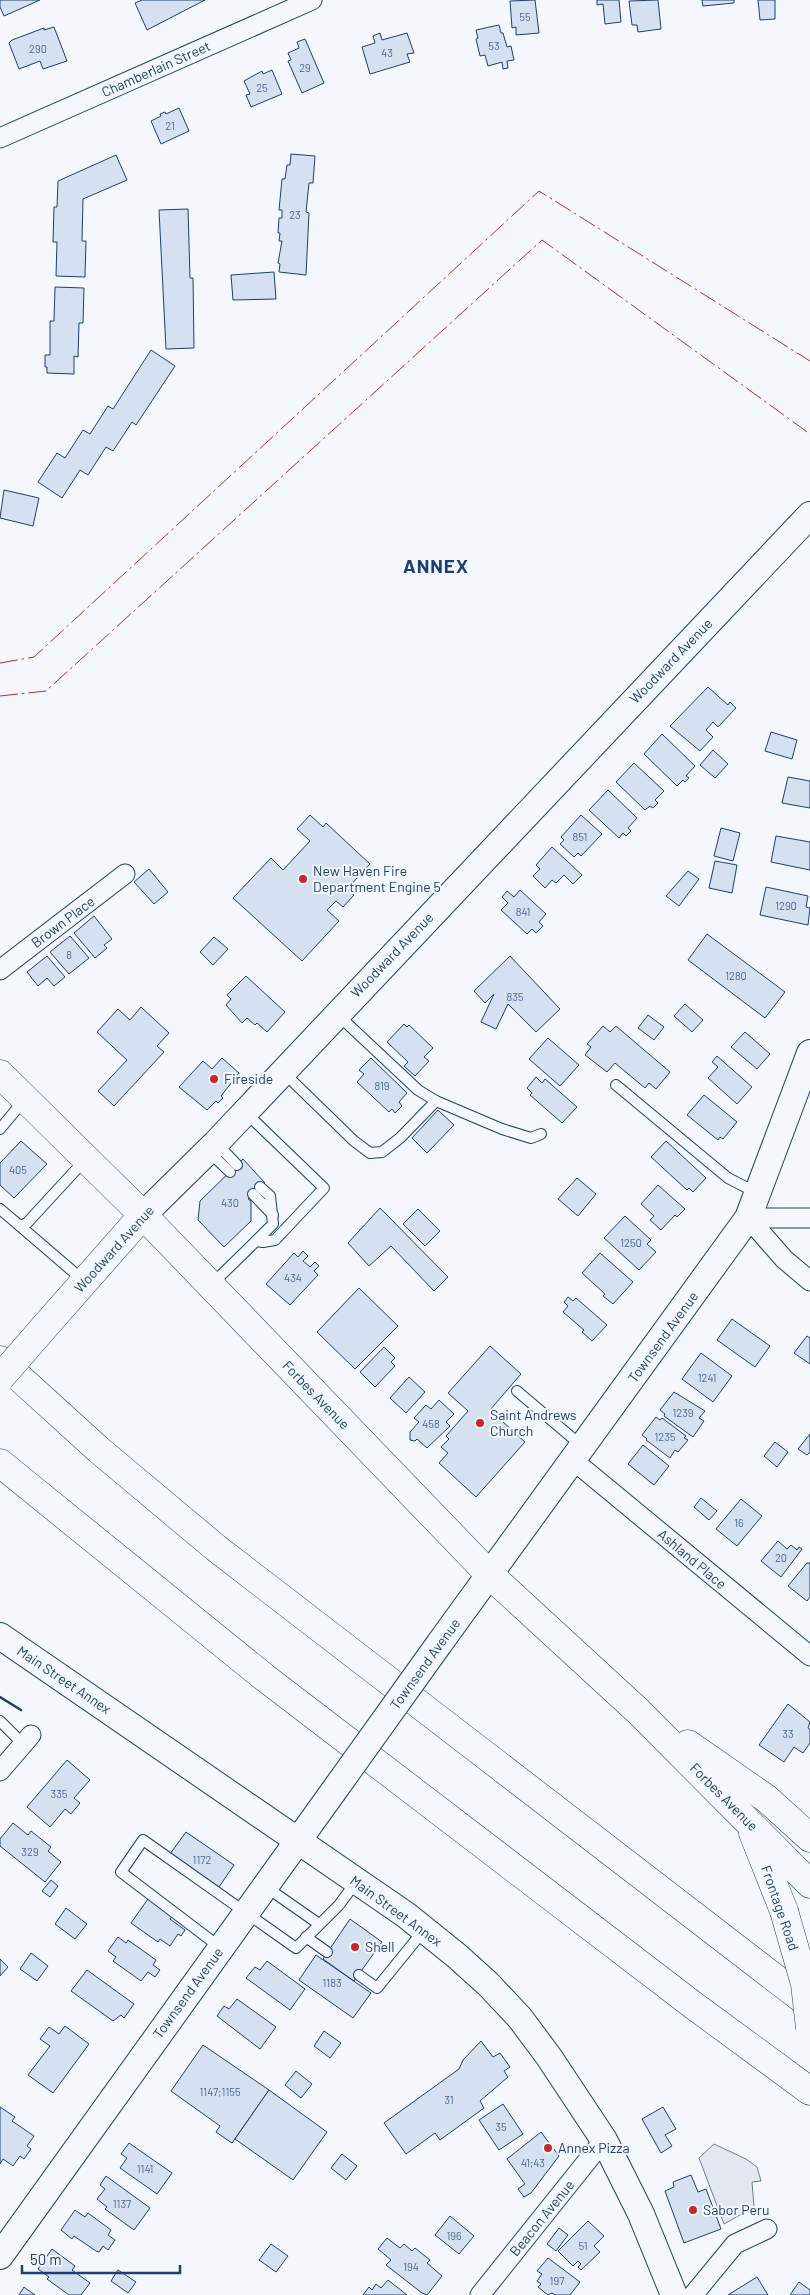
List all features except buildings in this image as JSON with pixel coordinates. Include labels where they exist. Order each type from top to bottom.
[{"type":"main road","name":"Woodward Avenue","points":[[0,1378],[142,1215],[212,1147],[810,515]]},
{"type":"main road","name":"Townsend Avenue","points":[[0,2256],[438,1644],[748,1218],[810,1052]]},
{"type":"main road","name":"Forbes Avenue","points":[[0,1074],[142,1215],[490,1575],[638,1711],[810,1884]]},
{"type":"main road","points":[[0,1360],[99,1450],[216,1548],[808,1984]]},
{"type":"main road","points":[[0,1463],[264,1677],[686,1999],[810,2091]]},
{"type":"main road","name":"Main Street Annex","points":[[0,1636],[425,1929],[488,1984],[520,2018],[604,2140],[642,2214],[674,2295]]},
{"type":"main road","name":"Forbes Avenue","points":[[638,1711],[767,1799],[810,1838]]},
{"type":"main road","name":"Frontage Road","points":[[747,1820],[784,1911],[808,1984],[810,2028]]},
{"type":"street","name":"Chamberlain Street","points":[[0,138],[312,0]]},
{"type":"street","name":"Brown Place","points":[[0,970],[125,874]]},
{"type":"street","points":[[748,1218],[810,1218]]},
{"type":"street","points":[[748,1218],[784,1259],[810,1281]]},
{"type":"street","name":"Ashland Place","points":[[578,1454],[810,1656]]},
{"type":"street","points":[[0,1771],[27,1739]]},
{"type":"street","name":"Beacon Avenue","points":[[480,2295],[604,2140]]},
{"type":"street","points":[[693,2295],[735,2244],[767,2229]]},
{"type":"lane","points":[[336,1014],[418,1090],[436,1102],[502,1129],[531,1138],[541,1134]]},
{"type":"lane","points":[[282,1071],[354,1141],[370,1153],[382,1152],[400,1138],[436,1102]]},
{"type":"lane","points":[[616,1085],[728,1178],[758,1193]]},
{"type":"lane","points":[[0,1128],[25,1098]]},
{"type":"lane","points":[[244,1111],[324,1188],[275,1240],[256,1241]]},
{"type":"lane","points":[[212,1147],[234,1168]]},
{"type":"lane","points":[[20,1226],[27,1223],[86,1159]]},
{"type":"lane","points":[[210,1285],[272,1224],[270,1196],[256,1191]]},
{"type":"lane","points":[[0,1210],[85,1282]]},
{"type":"lane","points":[[517,1391],[578,1454]]},
{"type":"lane","points":[[0,1722],[27,1739]]},
{"type":"lane","points":[[221,1948],[121,1872],[143,1840],[296,1948],[339,1905],[356,1881]]},
{"type":"lane","points":[[265,1887],[319,1924]]},
{"type":"lane","points":[[359,1975],[377,1988],[425,1929]]},
{"type":"lane","points":[[306,1937],[327,1952]]},
{"type":"shaded area","points":[[714,2144],[746,2159],[757,2167],[761,2181],[752,2182],[754,2207],[724,2224],[699,2158]]},
{"type":"wall","points":[[0,1697],[21,1710]]},
{"type":"power","points":[[0,663],[34,657],[539,191],[810,361]]},
{"type":"power","points":[[0,696],[46,691],[542,240],[810,434]]},
{"type":"place","name":"New Haven Fire Department Engine 5","points":[[303,879]]},
{"type":"place","name":"Fireside","points":[[214,1079]]},
{"type":"place","name":"Saint Andrews Church","points":[[480,1423]]},
{"type":"place","name":"Shell","points":[[355,1947]]},
{"type":"place","name":"Annex Pizza","points":[[548,2148]]},
{"type":"place","name":"Sabor Peru","points":[[693,2210]]},
{"type":"district","name":"ANNEX","points":[[436,566]]}]
